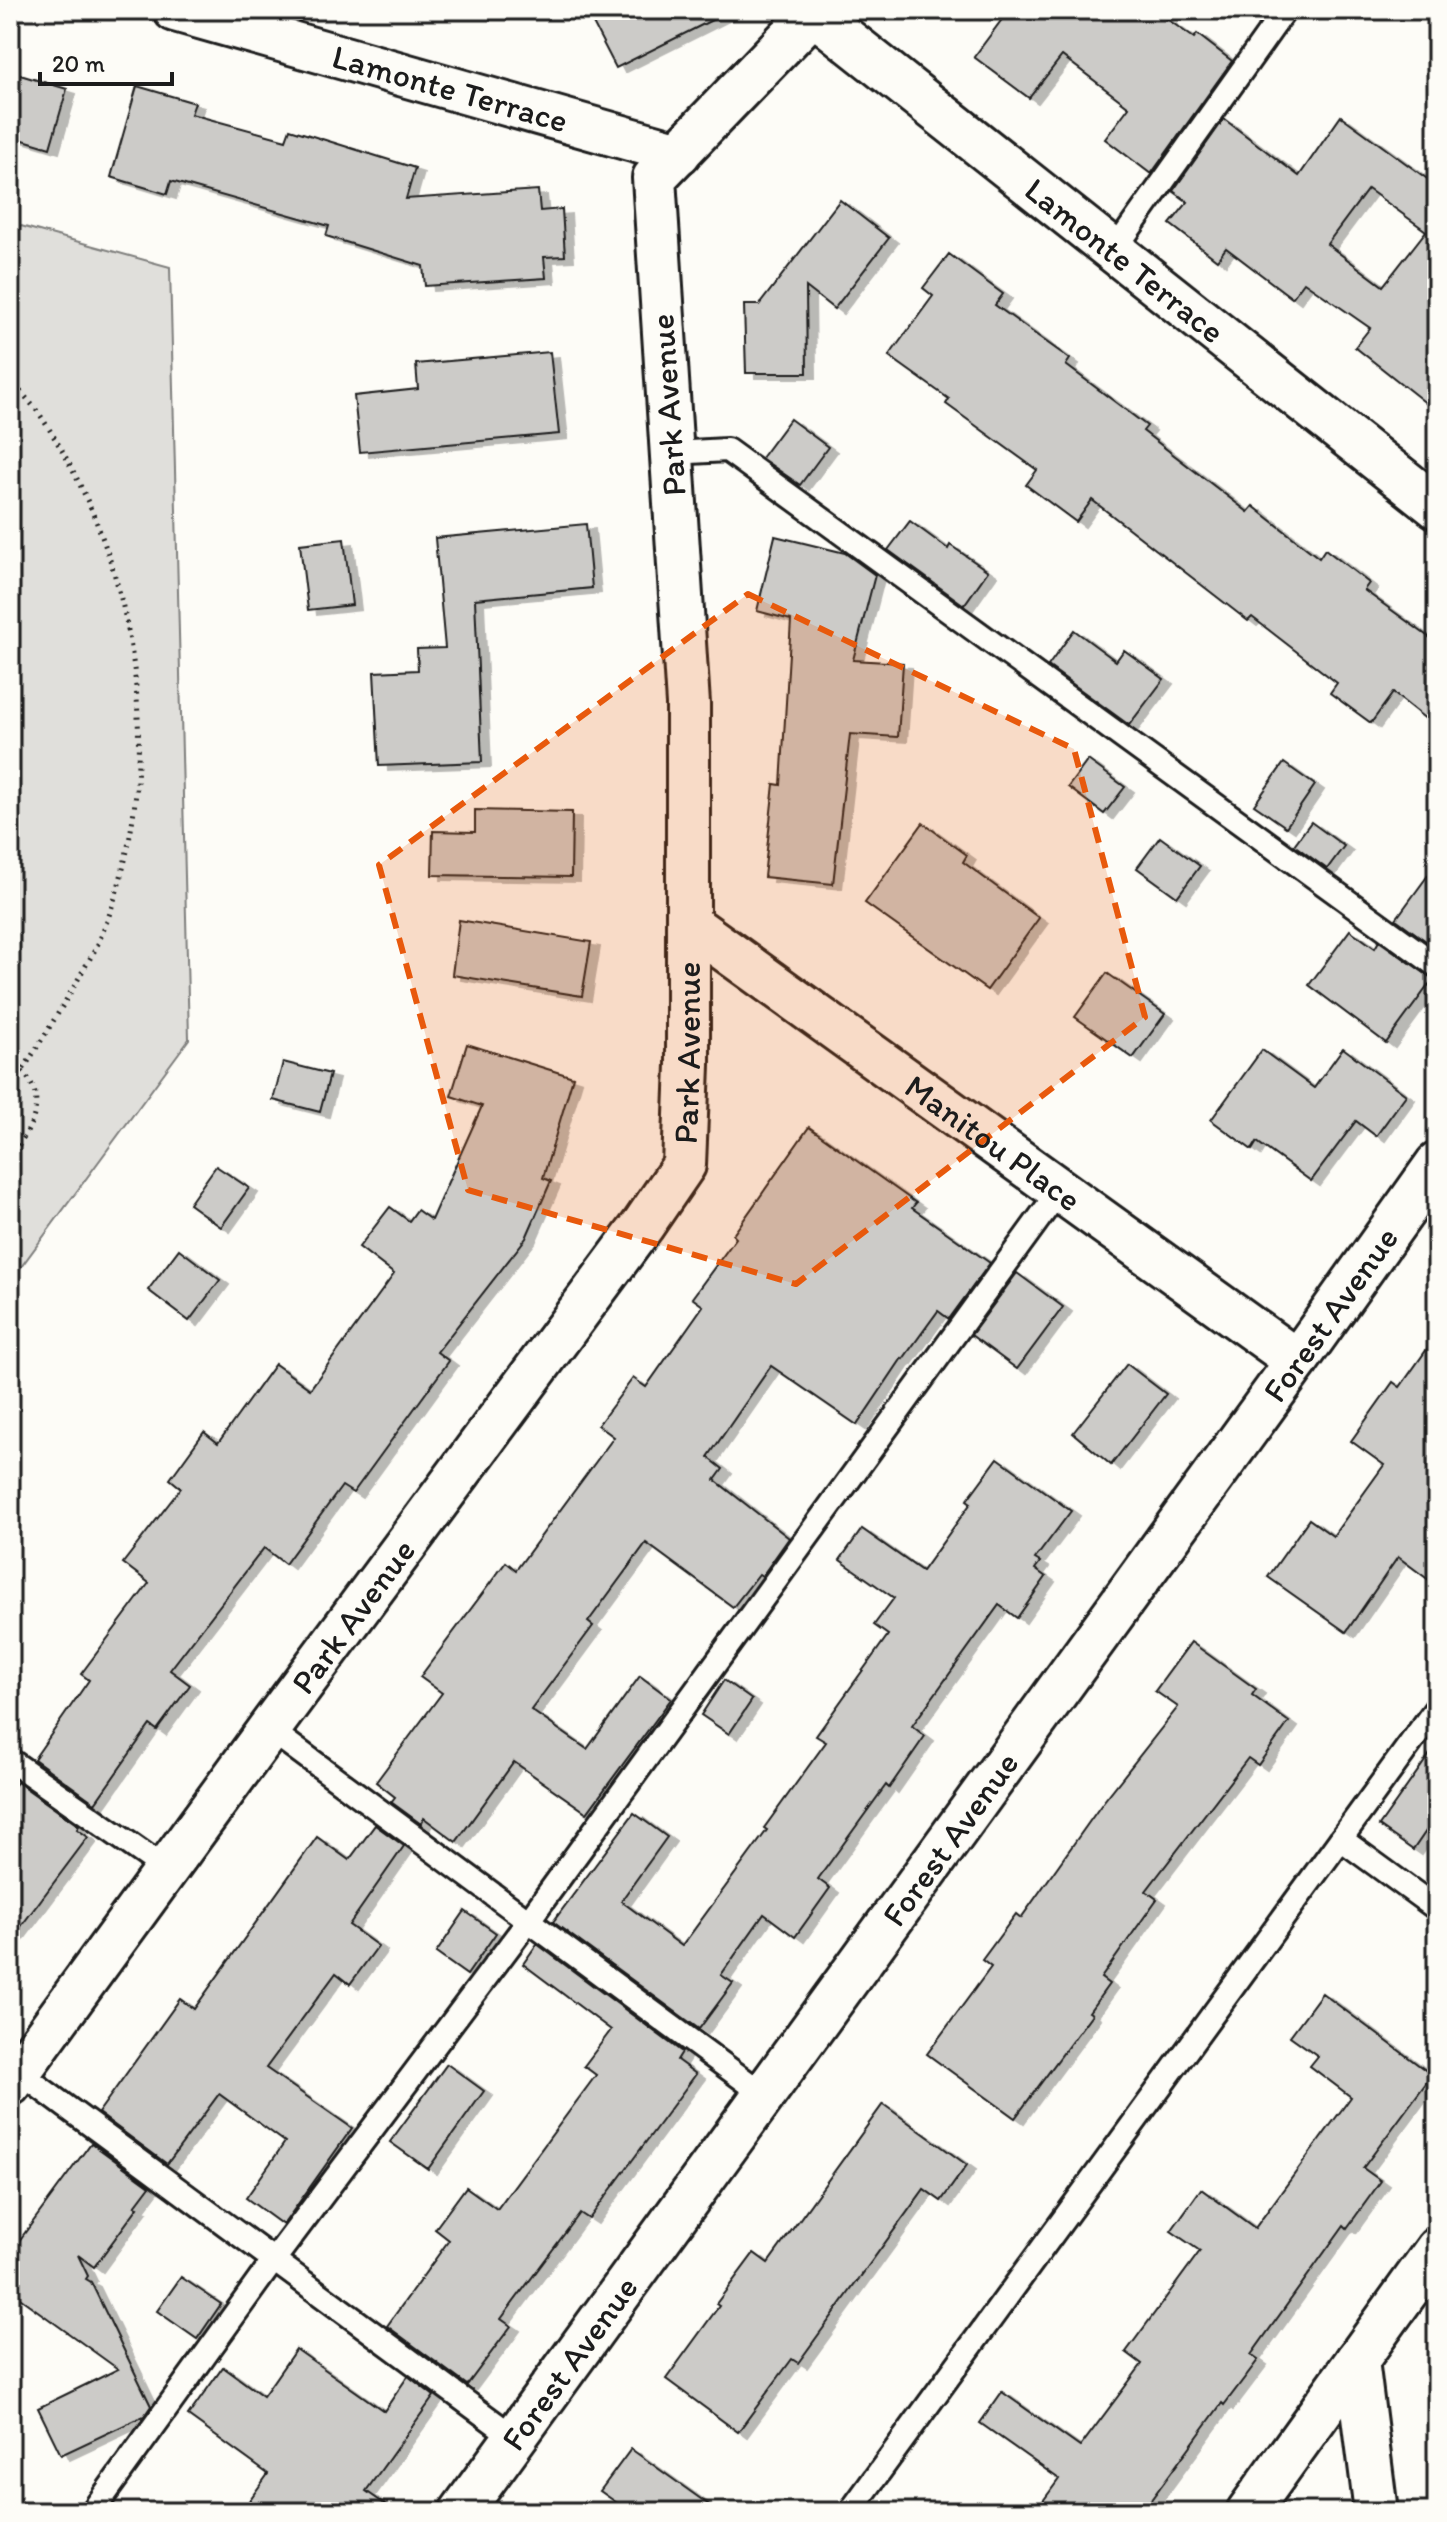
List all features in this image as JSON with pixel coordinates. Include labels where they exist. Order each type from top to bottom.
[{"type":"street","name":"Lamonte Terrace","points":[[175,10],[679,153]]},
{"type":"street","name":"Lamonte Terrace","points":[[815,12],[1437,507]]},
{"type":"street","name":"Park Avenue","points":[[15,2078],[684,1165],[688,704],[654,178],[815,12]]},
{"type":"street","name":"Manitou Place","points":[[688,923],[1297,1361]]},
{"type":"street","name":"Forest Avenue","points":[[461,2512],[1437,1164]]},
{"type":"street","points":[[1248,2512],[1437,2249]]},
{"type":"street","points":[[1357,2360],[1376,2512]]},
{"type":"lane","points":[[1113,252],[1285,10]]},
{"type":"lane","points":[[672,453],[727,450],[1437,966]]},
{"type":"lane","points":[[92,2512],[273,2261],[529,1920],[1059,1191]]},
{"type":"lane","points":[[850,2512],[1437,1707]]},
{"type":"lane","points":[[269,1729],[763,2094]]},
{"type":"lane","points":[[10,1760],[167,1870]]},
{"type":"lane","points":[[1341,1839],[1437,1909]]},
{"type":"lane","points":[[15,2078],[515,2438]]},
{"type":"path","points":[[10,379],[44,421],[78,484],[110,555],[129,632],[138,710],[138,785],[124,866],[105,926],[100,941],[23,1070]]},
{"type":"path","points":[[10,1061],[23,1070],[36,1089],[35,1118],[10,1158]]},
{"type":"highlighted area","points":[[748,594],[1074,749],[1145,1017],[796,1284],[468,1190],[379,865]]},
{"type":"shaded area","points":[[10,223],[170,267],[189,1039],[10,1282]]},
{"type":"building","points":[[586,10],[732,10],[616,68]]},
{"type":"building","points":[[1009,10],[1154,10],[1194,38],[1197,34],[1232,61],[1151,174],[1105,139],[1129,107],[1062,56],[1029,98],[974,57]]},
{"type":"building","points":[[10,72],[67,89],[50,148],[10,136]]},
{"type":"building","points":[[137,86],[195,103],[191,114],[286,140],[290,129],[415,168],[406,199],[538,190],[540,211],[562,209],[565,256],[544,257],[546,278],[425,286],[423,266],[326,236],[329,226],[171,181],[167,194],[111,177]]},
{"type":"building","points":[[1341,116],[1437,186],[1437,412],[1355,347],[1370,328],[1304,282],[1292,298],[1226,248],[1217,260],[1170,224],[1188,202],[1173,191],[1224,119],[1299,176]],"holes":[[[1368,189],[1426,231],[1383,286],[1327,244]]]},
{"type":"building","points":[[840,200],[889,238],[834,309],[806,287],[807,373],[746,373],[744,305],[759,305]]},
{"type":"building","points":[[949,254],[1003,294],[995,305],[1070,359],[1066,365],[1147,426],[1143,431],[1248,512],[1253,506],[1319,558],[1325,549],[1369,583],[1364,590],[1437,643],[1437,728],[1393,693],[1371,723],[1330,693],[1337,683],[1252,617],[1248,621],[1092,500],[1076,522],[1026,485],[1037,470],[946,404],[949,399],[889,356],[933,296],[923,288]]},
{"type":"building","points":[[550,352],[559,434],[360,452],[354,396],[418,389],[416,364]]},
{"type":"building","points":[[790,419],[828,447],[800,485],[761,458]]},
{"type":"building","points":[[910,521],[948,549],[950,545],[988,571],[964,605],[888,550]]},
{"type":"building","points":[[586,524],[592,588],[475,599],[482,762],[379,766],[374,672],[418,670],[417,649],[445,648],[435,538]]},
{"type":"building","points":[[775,536],[845,553],[875,575],[853,660],[903,663],[898,737],[850,734],[833,884],[764,877],[774,784],[781,785],[791,620],[757,611]]},
{"type":"building","points":[[344,539],[352,605],[308,610],[300,544]]},
{"type":"building","points":[[1074,630],[1116,661],[1124,650],[1164,679],[1129,725],[1048,666]]},
{"type":"building","points":[[1088,760],[1125,787],[1104,814],[1068,787]]},
{"type":"building","points":[[1284,763],[1315,785],[1286,827],[1254,805]]},
{"type":"building","points":[[475,810],[572,812],[571,877],[432,875],[433,831],[475,832]]},
{"type":"building","points":[[1311,822],[1344,846],[1327,869],[1294,845]]},
{"type":"building","points":[[923,823],[967,855],[963,862],[1039,918],[987,990],[865,903]]},
{"type":"building","points":[[1160,837],[1200,866],[1177,897],[1137,868]]},
{"type":"building","points":[[1437,863],[1437,949],[1396,919]]},
{"type":"building","points":[[459,920],[591,942],[582,996],[452,975]]},
{"type":"building","points":[[1350,930],[1375,948],[1379,941],[1433,979],[1386,1043],[1309,985]]},
{"type":"building","points":[[1107,973],[1165,1014],[1133,1058],[1075,1017]]},
{"type":"building","points":[[467,1044],[573,1077],[543,1178],[551,1181],[526,1238],[437,1352],[449,1361],[353,1493],[342,1486],[285,1564],[264,1548],[170,1670],[190,1685],[157,1730],[150,1725],[95,1803],[34,1759],[89,1680],[81,1674],[149,1583],[123,1563],[181,1488],[170,1479],[204,1432],[218,1443],[275,1364],[310,1389],[394,1274],[359,1247],[390,1207],[409,1221],[417,1210],[431,1220],[482,1106],[451,1096]]},
{"type":"building","points":[[1343,1048],[1406,1095],[1376,1136],[1356,1121],[1311,1181],[1257,1142],[1252,1150],[1211,1120],[1262,1050],[1314,1088]]},
{"type":"building","points":[[283,1062],[330,1074],[320,1112],[273,1100]]},
{"type":"building","points":[[809,1127],[916,1203],[912,1208],[990,1263],[949,1319],[938,1311],[857,1425],[771,1366],[708,1457],[723,1469],[715,1480],[789,1538],[762,1576],[759,1574],[733,1607],[646,1543],[588,1622],[593,1626],[531,1710],[587,1749],[640,1676],[671,1699],[587,1813],[514,1762],[456,1842],[424,1818],[421,1824],[391,1802],[395,1797],[376,1782],[442,1693],[420,1677],[506,1562],[516,1570],[614,1437],[598,1425],[633,1378],[646,1387],[703,1306],[692,1298],[736,1238],[733,1235]]},
{"type":"building","points":[[216,1166],[249,1188],[221,1227],[189,1204]]},
{"type":"building","points":[[179,1249],[220,1280],[189,1321],[148,1290]]},
{"type":"building","points":[[1017,1273],[1063,1307],[1017,1369],[971,1335]]},
{"type":"building","points":[[1437,1335],[1437,1586],[1398,1557],[1346,1632],[1268,1577],[1309,1519],[1333,1536],[1384,1465],[1351,1441],[1393,1382],[1400,1387]]},
{"type":"building","points":[[1127,1364],[1166,1394],[1111,1465],[1073,1433]]},
{"type":"building","points":[[998,1458],[1071,1511],[1035,1559],[1040,1562],[1035,1569],[1046,1577],[1017,1618],[999,1605],[912,1726],[925,1736],[818,1879],[830,1888],[795,1937],[764,1914],[721,1975],[733,1983],[699,2029],[553,1922],[634,1813],[667,1837],[621,1901],[682,1946],[767,1830],[764,1828],[826,1742],[816,1736],[888,1635],[874,1625],[894,1598],[840,1560],[862,1529],[922,1571],[971,1503],[967,1500]]},
{"type":"building","points":[[1191,1642],[1256,1689],[1252,1695],[1289,1722],[1258,1765],[1248,1758],[1146,1891],[1157,1899],[1101,1978],[1109,1984],[1089,2012],[1092,2014],[1015,2118],[927,2054],[991,1967],[982,1960],[1016,1914],[1021,1918],[1104,1801],[1178,1707],[1155,1691]]},
{"type":"building","points":[[724,1680],[752,1700],[729,1734],[701,1715]]},
{"type":"building","points":[[1437,1744],[1437,1815],[1413,1850],[1379,1826]]},
{"type":"building","points":[[17,1782],[79,1826],[77,1829],[88,1837],[10,1941],[10,1793]]},
{"type":"building","points":[[375,1825],[404,1846],[349,1925],[378,1946],[350,1984],[336,1973],[266,2068],[352,2128],[283,2225],[246,2198],[285,2142],[219,2094],[167,2164],[98,2113],[180,1999],[194,2009],[317,1837],[349,1860]]},
{"type":"building","points":[[465,1911],[496,1933],[467,1975],[436,1953]]},
{"type":"building","points":[[537,1944],[682,2052],[677,2060],[696,2074],[589,2219],[580,2213],[501,2319],[511,2326],[467,2385],[387,2326],[449,2240],[435,2229],[466,2187],[497,2209],[596,2075],[584,2066],[611,2030],[523,1964]]},
{"type":"building","points":[[1322,1993],[1432,2075],[1363,2168],[1381,2181],[1347,2228],[1344,2225],[1251,2355],[1258,2360],[1224,2405],[1222,2403],[1142,2512],[1035,2512],[1059,2479],[980,2423],[1002,2392],[1080,2447],[1142,2364],[1126,2352],[1200,2251],[1171,2231],[1201,2189],[1255,2228],[1351,2097],[1310,2066],[1318,2056],[1290,2036]]},
{"type":"building","points":[[447,2064],[484,2091],[428,2169],[390,2142]]},
{"type":"building","points":[[883,2104],[967,2165],[941,2201],[924,2189],[798,2363],[792,2359],[738,2432],[666,2379],[754,2253],[768,2263]]},
{"type":"building","points":[[91,2143],[150,2186],[94,2267],[78,2255],[88,2276],[86,2279],[91,2282],[151,2406],[144,2416],[61,2455],[38,2408],[118,2369],[10,2291],[10,2253]]},
{"type":"building","points":[[181,2277],[221,2304],[197,2339],[157,2311]]},
{"type":"building","points":[[296,2349],[384,2411],[408,2376],[434,2396],[366,2491],[396,2512],[241,2512],[268,2474],[188,2416],[223,2367],[263,2396]]},
{"type":"building","points":[[631,2449],[719,2512],[630,2512],[600,2491]]}]
